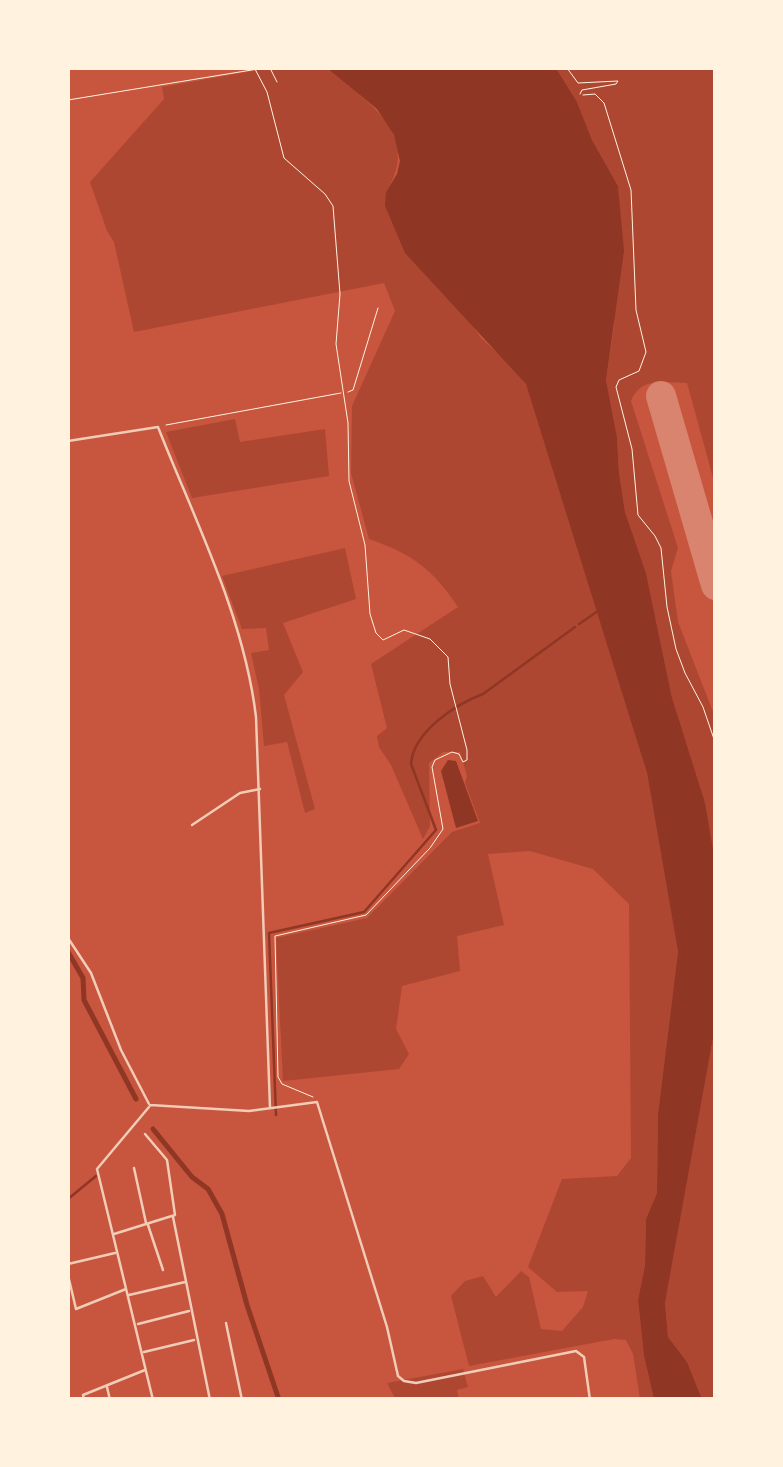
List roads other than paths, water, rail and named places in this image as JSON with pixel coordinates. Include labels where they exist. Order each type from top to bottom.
[{"type":"street","points":[[68,441],[158,427],[239,633],[252,677],[274,1107]]},
{"type":"street","points":[[192,825],[240,792],[260,788]]},
{"type":"street","points":[[68,938],[91,973],[120,1050],[150,1105]]},
{"type":"street","points":[[150,1105],[240,1111],[318,1102],[398,1376],[410,1383],[427,1381],[576,1350],[584,1357],[590,1400]]},
{"type":"street","points":[[150,1105],[97,1168],[154,1400]]},
{"type":"street","points":[[145,1134],[167,1160],[176,1212],[173,1217],[210,1400]]},
{"type":"street","points":[[134,1168],[147,1224],[164,1270]]},
{"type":"street","points":[[112,1234],[173,1217]]},
{"type":"street","points":[[68,1264],[116,1252]]},
{"type":"street","points":[[68,1276],[76,1308],[126,1288]]},
{"type":"street","points":[[128,1296],[186,1282]]},
{"type":"street","points":[[135,1324],[190,1310]]},
{"type":"street","points":[[226,1323],[242,1400]]},
{"type":"street","points":[[142,1352],[197,1340]]},
{"type":"street","points":[[84,1397],[146,1370]]},
{"type":"street","points":[[106,1385],[110,1400]]},
{"type":"waterway","points":[[579,624],[598,611]]},
{"type":"waterway","points":[[276,1115],[269,933],[364,912],[436,830],[411,764],[419,741],[449,712],[483,694],[575,627]]},
{"type":"waterway","points":[[68,952],[83,978],[84,1000],[136,1099]]},
{"type":"waterway","points":[[153,1129],[192,1177],[208,1189],[222,1214],[279,1400]]},
{"type":"waterway","points":[[68,1199],[96,1176]]}]
